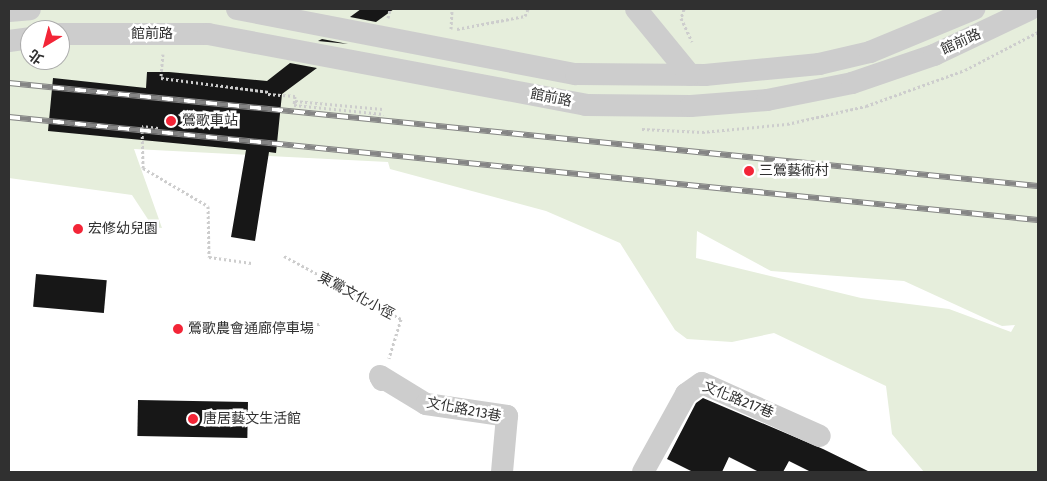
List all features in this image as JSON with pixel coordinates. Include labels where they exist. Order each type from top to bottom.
[{"type":"street","points":[[9,11],[30,9]]},
{"type":"street","name":"館前路","points":[[236,9],[576,74],[690,75],[802,66],[853,56],[927,31],[974,9]]},
{"type":"street","points":[[636,9],[690,75]]},
{"type":"street","name":"館前路","points":[[70,34],[208,34],[586,105],[691,106],[768,100],[852,83],[934,55],[1031,9]]},
{"type":"street","name":"文化路213巷","points":[[382,380],[380,376],[426,404],[507,416],[502,472]]},
{"type":"street","name":"文化路217巷","points":[[643,472],[686,394],[702,383],[820,436]]},
{"type":"path","points":[[388,19],[390,9]]},
{"type":"path","points":[[452,9],[451,31],[525,16],[528,9]]},
{"type":"path","points":[[684,9],[681,18],[696,50]]},
{"type":"path","points":[[163,51],[161,77],[295,96],[294,105],[384,114]]},
{"type":"path","points":[[294,101],[383,109]]},
{"type":"path","points":[[158,128],[142,126],[143,168],[208,206],[209,257],[252,262]]},
{"type":"path","name":"東鶯文化小徑","points":[[284,256],[401,320],[382,380]]},
{"type":"path","points":[[256,325],[322,324]]},
{"type":"green space","name":"三鶯藝術村","points":[[9,9],[1038,9],[1038,472],[924,472],[892,434],[886,386],[774,333],[732,342],[687,339],[675,330],[620,243],[546,211],[390,169],[388,162],[134,149],[162,228],[153,227],[132,195],[9,178]],"holes":[[[697,231],[771,271],[904,281],[1002,326],[1015,325],[1011,332],[949,309],[861,298],[696,258]]]},
{"type":"building","points":[[361,9],[394,9],[376,22],[350,17]]},
{"type":"building","points":[[322,39],[348,44],[318,41]]},
{"type":"building","points":[[290,63],[317,68],[282,94],[276,153],[269,152],[255,241],[231,237],[246,150],[48,131],[53,78],[146,88],[147,72],[169,72],[267,81]]},
{"type":"building","points":[[36,274],[107,280],[104,313],[33,307]]},
{"type":"building","points":[[703,398],[823,449],[870,472],[811,472],[789,461],[783,472],[759,472],[729,457],[722,472],[693,472],[667,459],[696,403]]},
{"type":"building","name":"唐居藝文生活館","points":[[138,400],[248,402],[247,438],[137,436]]},
{"type":"railway","points":[[9,83],[1038,186]]},
{"type":"railway","points":[[9,117],[1038,220]]},
{"type":"place","name":"鶯歌車站","points":[[171,121]]},
{"type":"place","name":"三鶯藝術村","points":[[749,171]]},
{"type":"place","name":"宏修幼兒園","points":[[78,229]]},
{"type":"place","name":"鶯歌農會通廊停車場","points":[[178,329]]},
{"type":"place","name":"唐居藝文生活館","points":[[193,419]]}]
